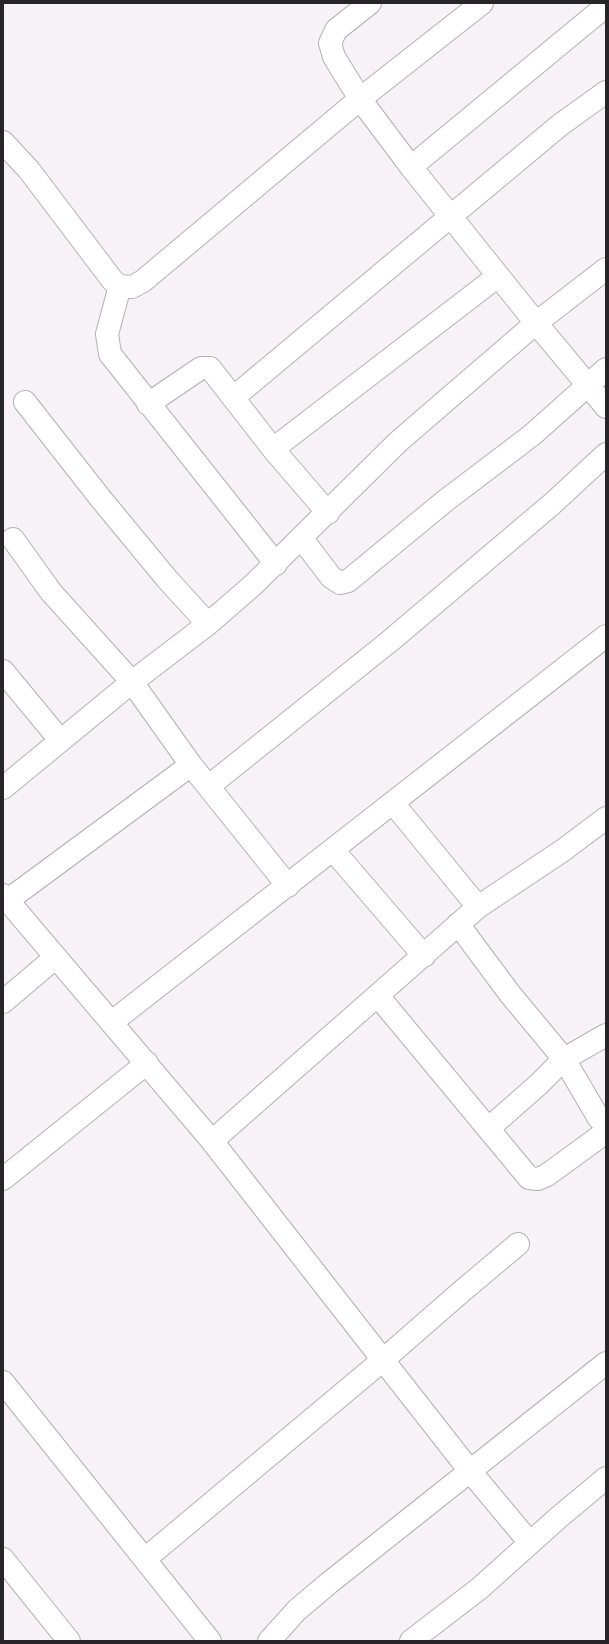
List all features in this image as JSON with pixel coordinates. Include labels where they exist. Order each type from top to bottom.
[{"type":"street","points":[[370,3],[336,30],[330,43],[334,57],[360,99],[411,167],[536,323],[606,407]]},
{"type":"street","points":[[3,142],[29,170],[113,281],[120,286],[132,287],[143,281],[360,99],[482,3]]},
{"type":"street","points":[[411,167],[606,6]]},
{"type":"street","points":[[234,397],[560,125],[606,92]]},
{"type":"street","points":[[3,788],[132,682],[208,624],[276,564],[399,442],[536,323],[606,269]]},
{"type":"street","points":[[272,449],[498,276]]},
{"type":"street","points":[[120,286],[107,334],[110,354],[276,564]]},
{"type":"street","points":[[148,404],[200,368],[210,368],[234,397],[272,449],[328,512]]},
{"type":"street","points":[[302,539],[331,578],[340,583],[348,581],[444,501],[532,435],[587,384],[606,369]]},
{"type":"street","points":[[25,402],[167,579],[208,624]]},
{"type":"street","points":[[209,786],[390,641],[552,504],[606,454]]},
{"type":"street","points":[[13,539],[51,592],[132,682],[191,765],[288,886]]},
{"type":"street","points":[[112,1022],[393,804],[606,636]]},
{"type":"street","points":[[3,671],[60,740]]},
{"type":"street","points":[[191,765],[6,898],[212,1141],[470,1471],[530,1543]]},
{"type":"street","points":[[393,804],[478,907]]},
{"type":"street","points":[[212,1141],[478,907],[562,851],[606,818]]},
{"type":"street","points":[[333,850],[424,956]]},
{"type":"street","points":[[458,924],[510,994],[564,1059],[598,1118],[606,1126]]},
{"type":"street","points":[[3,1002],[56,957]]},
{"type":"street","points":[[378,996],[529,1178],[538,1180],[547,1175],[606,1132]]},
{"type":"street","points":[[489,1128],[539,1084],[564,1059],[606,1035]]},
{"type":"street","points":[[3,1179],[147,1063]]},
{"type":"street","points":[[145,1559],[383,1360],[518,1244]]},
{"type":"street","points":[[269,1641],[298,1610],[329,1583],[606,1363]]},
{"type":"street","points":[[3,1382],[210,1641]]},
{"type":"street","points":[[411,1641],[480,1588],[606,1478]]},
{"type":"street","points":[[3,1559],[69,1641]]}]
